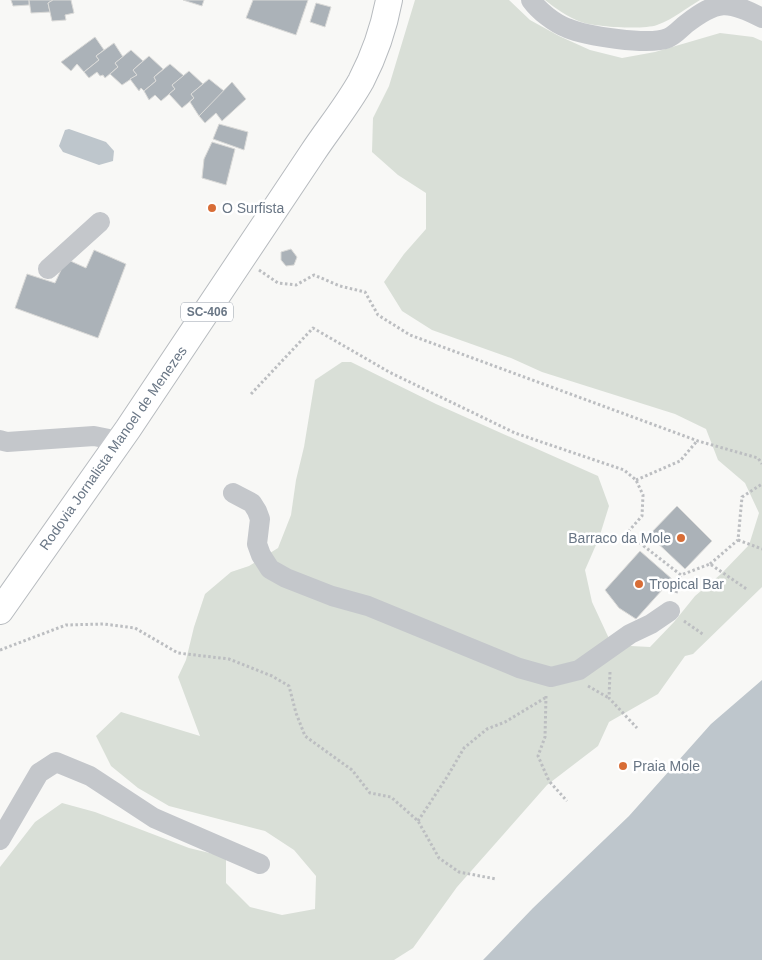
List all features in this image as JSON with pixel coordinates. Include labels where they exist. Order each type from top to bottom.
[{"type":"main road","name":"Rodovia Jornalista Manoel de Menezes","points":[[0,611],[128,429],[360,82],[379,38],[389,0]]},
{"type":"lane","points":[[531,0],[538,9],[566,28],[599,36],[649,42],[668,38],[701,12],[718,5],[741,7],[762,18]]},
{"type":"lane","points":[[48,269],[100,222]]},
{"type":"lane","points":[[0,440],[7,442],[94,436],[119,441]]},
{"type":"lane","points":[[233,493],[252,503],[257,511],[260,519],[257,544],[261,555],[270,569],[332,596],[368,606],[519,668],[551,677],[579,670],[630,634],[651,624],[670,611]]},
{"type":"lane","points":[[0,840],[39,773],[56,762],[90,776],[154,818],[260,864]]},
{"type":"path","points":[[242,260],[278,283],[296,285],[314,275],[340,286],[365,292],[378,315],[410,335],[698,441],[760,458],[762,464]]},
{"type":"path","points":[[251,394],[313,328],[389,372],[515,433],[624,470],[636,480],[643,495],[642,516],[627,533],[681,575],[710,564],[738,540],[742,497],[762,484]]},
{"type":"path","points":[[636,480],[680,461],[698,441]]},
{"type":"path","points":[[738,540],[762,549]]},
{"type":"path","points":[[710,564],[748,590]]},
{"type":"path","points":[[0,650],[66,625],[104,624],[135,628],[178,653],[229,659],[272,676],[289,686],[304,736],[352,770],[370,793],[391,797],[418,821],[439,858],[459,872],[496,879]]},
{"type":"path","points":[[610,666],[609,698],[637,728]]},
{"type":"path","points":[[551,677],[545,698],[544,737],[538,756],[549,782],[567,801]]},
{"type":"path","points":[[418,821],[464,748],[487,729],[505,722],[545,698]]},
{"type":"shaded area","points":[[415,0],[509,0],[530,20],[559,36],[590,50],[622,58],[655,52],[720,33],[753,37],[762,41],[762,587],[693,654],[685,656],[658,694],[609,722],[598,746],[547,785],[457,887],[413,948],[394,960],[0,960],[0,867],[35,822],[62,803],[95,812],[189,848],[226,857],[226,883],[250,907],[282,915],[315,909],[316,876],[294,850],[265,831],[169,806],[138,788],[111,766],[96,736],[121,712],[200,736],[178,677],[186,660],[205,594],[231,572],[249,566],[278,548],[291,515],[315,380],[342,362],[351,362],[436,404],[598,476],[609,506],[599,538],[585,570],[592,602],[612,645],[650,647],[695,596],[721,574],[749,545],[759,513],[745,483],[718,460],[706,429],[675,414],[542,372],[511,358],[432,330],[402,311],[384,282],[404,254],[426,229],[426,193],[398,175],[372,152],[373,118],[389,86]]},
{"type":"shaded area","points":[[545,0],[700,0],[663,23],[650,27],[631,28],[581,22],[571,18]]},
{"type":"shaded area","points":[[69,129],[106,142],[114,151],[113,161],[99,165],[63,152],[59,146],[65,130]]},
{"type":"shaded area","points":[[762,680],[762,960],[483,960],[533,908],[629,816],[711,724]]},
{"type":"building","points":[[11,0],[29,0],[29,5],[13,6]]},
{"type":"building","points":[[29,0],[53,0],[48,3],[50,12],[31,13]]},
{"type":"building","points":[[53,0],[71,0],[74,13],[65,15],[66,20],[52,21],[48,3]]},
{"type":"building","points":[[183,0],[204,0],[202,6]]},
{"type":"building","points":[[253,0],[308,0],[296,35],[246,18]]},
{"type":"building","points":[[316,3],[331,7],[325,27],[310,22]]},
{"type":"building","points":[[95,37],[104,50],[96,56],[99,60],[84,72],[77,64],[71,71],[61,62]]},
{"type":"building","points":[[114,43],[123,57],[115,63],[118,67],[105,78],[97,72],[89,78],[84,72],[99,60],[96,56]]},
{"type":"building","points":[[131,50],[143,61],[133,70],[137,75],[122,85],[110,74],[118,67],[115,63]]},
{"type":"building","points":[[149,56],[163,69],[154,77],[156,81],[144,91],[141,88],[139,91],[130,79],[137,75],[133,70]]},
{"type":"building","points":[[170,64],[184,76],[172,85],[175,89],[161,101],[155,95],[149,100],[144,91],[156,81],[154,77]]},
{"type":"building","points":[[189,71],[203,84],[191,94],[194,98],[182,108],[169,94],[175,89],[172,85]]},
{"type":"building","points":[[209,79],[224,91],[199,116],[190,102],[194,98],[191,94]]},
{"type":"building","points":[[232,82],[246,99],[222,121],[216,113],[205,123],[199,116]]},
{"type":"building","points":[[219,124],[248,132],[244,150],[213,139]]},
{"type":"building","points":[[212,142],[235,149],[226,185],[202,178],[204,159]]},
{"type":"building","points":[[291,249],[297,257],[294,265],[286,266],[281,260],[281,252]]},
{"type":"building","points":[[94,250],[126,264],[98,338],[15,308],[27,274],[55,283],[66,259],[86,268]]},
{"type":"building","name":"Barraco da Mole","points":[[677,506],[712,541],[685,569],[649,535]]},
{"type":"building","name":"Tropical Bar","points":[[640,551],[672,579],[636,619],[619,608],[605,590]]},
{"type":"place","name":"O Surfista","points":[[212,208]]},
{"type":"place","name":"Barraco da Mole","points":[[681,538]]},
{"type":"place","name":"Tropical Bar","points":[[639,584]]},
{"type":"place","name":"Praia Mole","points":[[623,766]]}]
